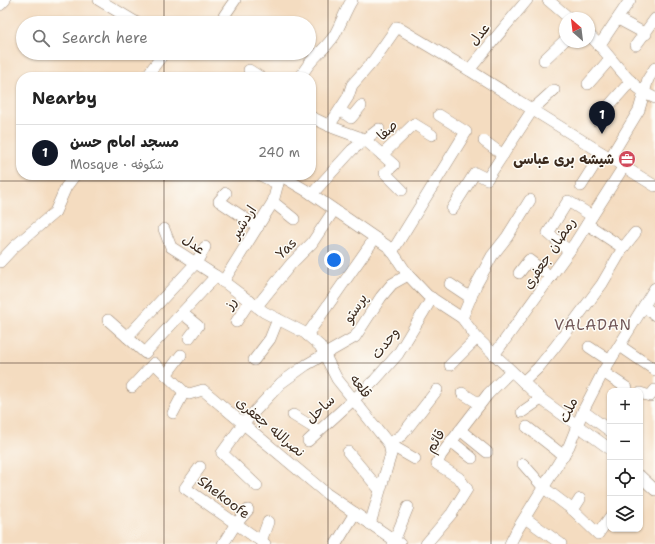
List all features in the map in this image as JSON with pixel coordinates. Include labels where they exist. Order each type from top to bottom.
[{"type":"street","points":[[0,5],[5,0]]},
{"type":"street","points":[[99,0],[125,16]]},
{"type":"street","points":[[224,16],[235,0]]},
{"type":"street","name":"عدل","points":[[470,70],[527,0]]},
{"type":"street","points":[[548,0],[561,12]]},
{"type":"street","points":[[599,46],[630,0]]},
{"type":"street","points":[[316,55],[333,36],[350,1]]},
{"type":"street","points":[[618,19],[646,34]]},
{"type":"street","points":[[636,45],[646,34],[655,19]]},
{"type":"street","points":[[329,126],[340,110],[352,85],[374,60],[398,27],[470,70],[655,186]]},
{"type":"street","points":[[595,42],[631,81],[644,93],[655,98]]},
{"type":"street","points":[[544,60],[559,46]]},
{"type":"street","points":[[588,84],[610,59]]},
{"type":"street","points":[[150,72],[159,60]]},
{"type":"street","points":[[304,72],[312,60]]},
{"type":"street","points":[[581,186],[606,156],[639,110],[648,79],[655,68]]},
{"type":"street","points":[[596,120],[631,81]]},
{"type":"street","points":[[452,209],[475,173],[487,179],[532,109],[554,90]]},
{"type":"street","points":[[340,110],[352,118],[361,106]]},
{"type":"street","points":[[392,252],[466,132],[439,115]]},
{"type":"street","points":[[316,120],[364,139],[394,165],[385,173],[402,190]]},
{"type":"street","name":"صفا","points":[[382,155],[414,124],[432,135]]},
{"type":"street","points":[[312,194],[364,139],[379,129]]},
{"type":"street","points":[[484,141],[503,155]]},
{"type":"street","name":"رمضان جعفری","points":[[494,355],[570,251],[624,166]]},
{"type":"street","points":[[0,262],[14,247],[54,212],[66,187],[71,180]]},
{"type":"street","name":"اردشیر","points":[[127,337],[145,353],[182,313],[219,279],[274,202],[279,180]]},
{"type":"street","points":[[283,180],[312,194],[390,248],[408,275],[427,295],[462,318],[494,355],[541,399],[607,447]]},
{"type":"street","points":[[226,193],[219,201],[258,226]]},
{"type":"street","points":[[462,318],[492,256],[507,237],[530,200]]},
{"type":"street","points":[[570,251],[548,233],[568,201],[623,248]]},
{"type":"street","points":[[274,202],[294,219]]},
{"type":"street","name":"Yas","points":[[253,304],[290,264],[312,244],[334,210]]},
{"type":"street","name":"عدل","points":[[164,229],[171,248],[219,279]]},
{"type":"street","points":[[523,382],[538,368],[602,284],[623,248],[635,233]]},
{"type":"street","points":[[307,335],[375,238]]},
{"type":"street","points":[[108,320],[127,337],[196,263],[205,247]]},
{"type":"street","points":[[519,273],[529,260],[551,278]]},
{"type":"street","name":"پرستو","points":[[257,486],[222,453],[243,424],[281,384],[306,365],[355,336],[381,297],[392,284],[408,275]]},
{"type":"street","name":"قلعه","points":[[219,279],[253,304],[307,335],[320,346],[337,379],[389,444]]},
{"type":"street","points":[[450,284],[471,298]]},
{"type":"street","name":"ملت","points":[[510,544],[564,456],[583,412],[603,372],[655,288]]},
{"type":"street","name":"وحدت","points":[[352,399],[375,380],[398,354],[432,298]]},
{"type":"street","name":"رز","points":[[236,322],[253,304]]},
{"type":"street","points":[[644,306],[655,315]]},
{"type":"street","points":[[182,313],[198,326],[189,338]]},
{"type":"street","points":[[254,360],[270,339],[278,319]]},
{"type":"street","points":[[450,365],[478,338]]},
{"type":"street","points":[[620,346],[655,370]]},
{"type":"street","points":[[589,347],[610,361]]},
{"type":"street","points":[[166,375],[181,354]]},
{"type":"street","points":[[132,387],[154,363],[184,392],[173,413]]},
{"type":"street","name":"قائم","points":[[426,544],[452,513],[467,490],[459,478],[437,464],[441,455],[480,404],[511,370]]},
{"type":"street","points":[[603,372],[627,388]]},
{"type":"street","name":"نصرالله جعفری","points":[[184,392],[189,394],[203,390],[327,494],[370,524]]},
{"type":"street","points":[[389,444],[402,435],[437,390]]},
{"type":"street","points":[[643,394],[650,396],[655,390]]},
{"type":"street","points":[[462,393],[480,404]]},
{"type":"street","name":"ساحل","points":[[308,441],[352,399]]},
{"type":"street","points":[[522,412],[541,399]]},
{"type":"street","points":[[583,412],[607,429]]},
{"type":"street","points":[[293,414],[319,431]]},
{"type":"street","points":[[527,427],[564,456]]},
{"type":"street","points":[[460,430],[487,452]]},
{"type":"street","points":[[451,441],[472,458]]},
{"type":"street","points":[[389,444],[415,459]]},
{"type":"street","points":[[389,444],[391,454],[379,489],[370,524],[396,543],[408,507]]},
{"type":"street","points":[[348,452],[379,489]]},
{"type":"street","points":[[523,464],[544,488],[573,510],[598,534],[607,521]]},
{"type":"street","name":"Shekoofe","points":[[200,468],[185,488],[235,525],[263,543]]},
{"type":"street","points":[[643,479],[655,490]]},
{"type":"street","points":[[573,510],[580,499]]},
{"type":"street","points":[[223,544],[235,525],[248,510]]},
{"type":"street","points":[[336,544],[355,513]]},
{"type":"street","points":[[525,518],[561,544]]},
{"type":"street","points":[[263,543],[268,522]]},
{"type":"place","name":"مسجد امام حسن","points":[[602,134]]},
{"type":"place","name":"شیشه بری عباسی","points":[[627,159]]},
{"type":"district","name":"VALADAN","points":[[593,325]]}]
